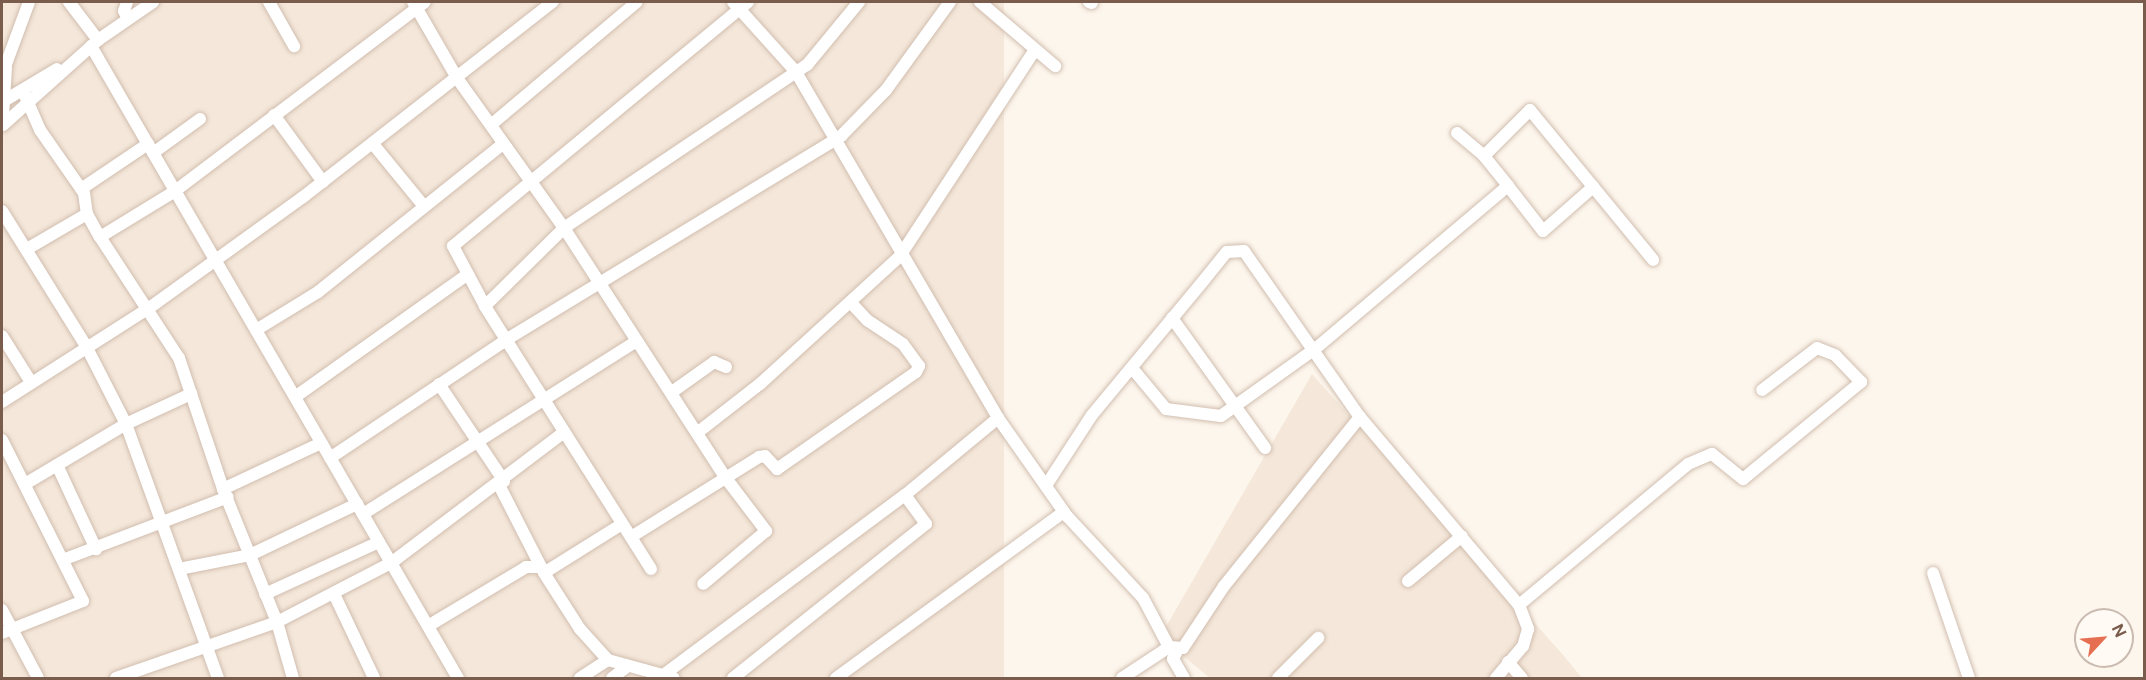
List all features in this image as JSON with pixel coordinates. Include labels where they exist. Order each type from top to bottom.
[{"type":"street","points":[[2,120],[4,69],[29,2]]},
{"type":"street","points":[[69,2],[94,43],[150,148],[458,678]]},
{"type":"street","points":[[127,2],[124,11],[128,19]]},
{"type":"street","points":[[3,101],[23,91],[153,2]]},
{"type":"street","points":[[269,2],[294,46]]},
{"type":"street","points":[[2,402],[86,346],[149,308],[216,260],[373,144],[553,2]]},
{"type":"street","points":[[492,124],[637,2]]},
{"type":"street","points":[[485,306],[564,228],[807,65],[859,2]]},
{"type":"street","points":[[330,458],[509,338],[834,138],[886,90],[950,2]]},
{"type":"street","points":[[980,2],[1055,66]]},
{"type":"street","points":[[100,237],[175,191],[418,4],[457,78],[564,228],[634,342],[672,392],[725,477],[766,531],[703,584]]},
{"type":"street","points":[[651,569],[564,432],[509,338],[485,306],[453,246],[740,4],[796,72],[900,256],[998,418],[1047,484],[1064,512],[1125,575],[1153,613],[1174,648],[1173,659],[1184,678]]},
{"type":"street","points":[[2,120],[26,105],[94,43]]},
{"type":"street","points":[[697,433],[851,303],[900,256],[1035,50]]},
{"type":"street","points":[[23,91],[26,105],[81,189],[89,205],[87,214],[100,237],[149,308],[178,358],[225,493],[278,622],[293,678]]},
{"type":"street","points":[[1484,156],[1530,110],[1653,260]]},
{"type":"street","points":[[274,115],[323,182]]},
{"type":"street","points":[[81,189],[200,119]]},
{"type":"street","points":[[1457,133],[1484,156],[1543,231],[1593,187]]},
{"type":"street","points":[[373,144],[423,205]]},
{"type":"street","points":[[256,330],[318,292],[423,205],[503,144]]},
{"type":"street","points":[[1132,368],[1166,409],[1175,413],[1221,416],[1238,407],[1315,350],[1508,186]]},
{"type":"street","points":[[2,211],[86,346],[126,424],[218,678]]},
{"type":"street","points":[[27,249],[87,214]]},
{"type":"street","points":[[1047,484],[1092,415],[1227,252],[1237,248],[1244,251],[1360,417],[1520,605],[1528,629],[1523,646],[1496,678]]},
{"type":"street","points":[[295,397],[468,274]]},
{"type":"street","points":[[631,537],[759,457],[765,456],[777,469],[916,372],[920,366],[903,344],[867,320],[851,303]]},
{"type":"street","points":[[1172,318],[1238,407],[1265,448]]},
{"type":"street","points":[[2,336],[31,382]]},
{"type":"street","points":[[179,569],[250,555],[360,509],[477,441],[543,396],[634,342]]},
{"type":"street","points":[[1520,605],[1688,464],[1712,454],[1743,479],[1861,382],[1835,355],[1817,348],[1762,390]]},
{"type":"street","points":[[672,392],[714,362],[726,367]]},
{"type":"street","points":[[439,384],[502,483],[542,570],[580,629],[608,660],[670,676],[905,495],[998,418]]},
{"type":"street","points":[[26,484],[126,424],[190,394]]},
{"type":"street","points":[[1122,678],[1174,648],[1360,417]]},
{"type":"street","points":[[116,678],[278,622],[391,563],[502,483],[564,432]]},
{"type":"street","points":[[2,440],[65,559],[83,601],[7,632]]},
{"type":"street","points":[[65,559],[164,525],[321,443]]},
{"type":"street","points":[[57,465],[96,549]]},
{"type":"street","points":[[733,678],[926,524],[905,495]]},
{"type":"street","points":[[836,678],[1064,512]]},
{"type":"street","points":[[428,626],[526,567],[542,570],[622,524]]},
{"type":"street","points":[[1408,581],[1462,536]]},
{"type":"street","points":[[265,594],[379,542]]},
{"type":"street","points":[[1933,573],[1969,678]]},
{"type":"street","points":[[334,594],[374,678]]},
{"type":"street","points":[[2,610],[7,632],[38,678]]},
{"type":"street","points":[[1278,678],[1318,638]]},
{"type":"street","points":[[580,678],[608,660]]},
{"type":"street","points":[[1508,662],[1522,678]]},
{"type":"street","points":[[612,678],[628,666]]},
{"type":"shaded area","points":[[2,2],[1004,2],[1004,678],[2,678]]},
{"type":"shaded area","points":[[1312,374],[1582,678],[1210,678],[1160,637]]}]
